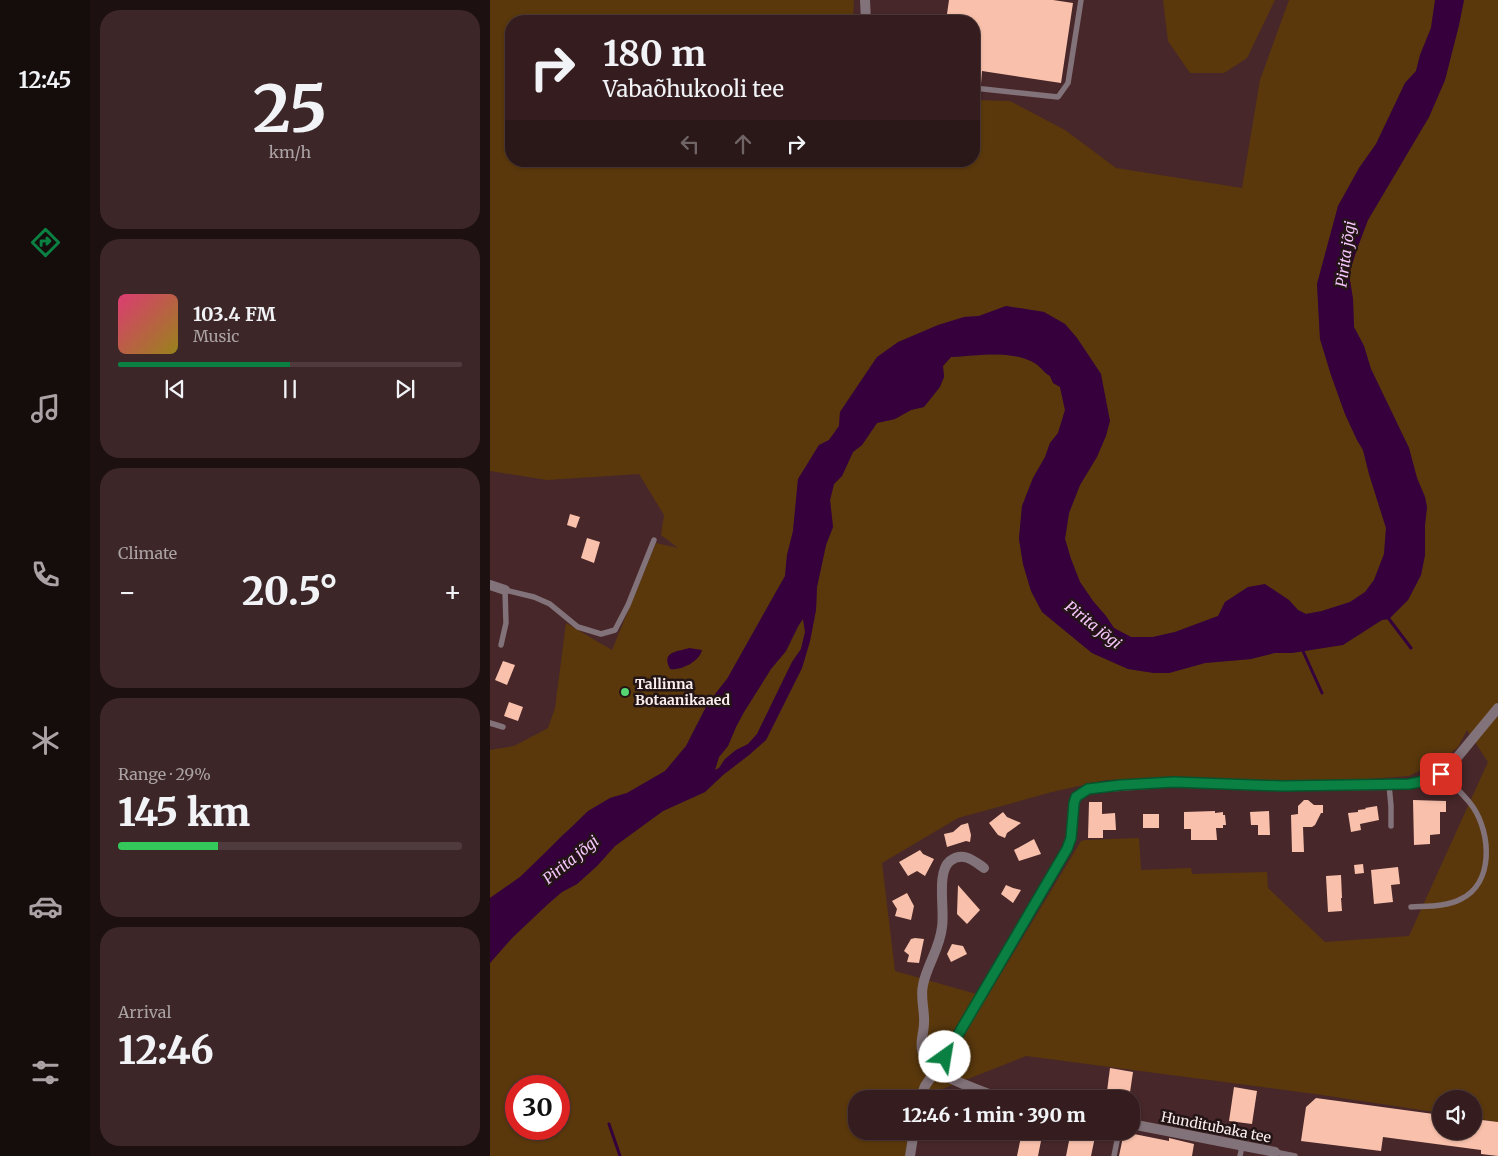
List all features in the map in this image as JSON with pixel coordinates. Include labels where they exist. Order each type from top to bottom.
[{"type":"street","points":[[865,0],[866,15]]},
{"type":"street","points":[[490,585],[505,590]]},
{"type":"street","points":[[924,1090],[1067,849],[1071,838],[1074,803],[1076,797],[1082,792],[1095,788],[1174,782],[1282,786],[1389,785],[1425,782],[1441,774],[1455,760],[1498,708]]},
{"type":"street","points":[[980,1090],[936,1071],[924,1055],[922,1049],[924,1023],[922,987],[940,941],[943,925],[943,876],[945,868],[950,861],[959,857],[970,858],[984,868]]},
{"type":"street","name":"Hunditubaka tee","points":[[1140,1126],[1241,1151],[1275,1154]]},
{"type":"street","points":[[910,1156],[913,1140]]},
{"type":"lane","points":[[980,89],[1058,97],[1068,83],[1081,0]]},
{"type":"lane","points":[[501,644],[506,623],[505,590],[534,597],[550,604],[578,627],[601,634],[615,630],[628,605],[654,540]]},
{"type":"lane","points":[[490,723],[503,727]]},
{"type":"lane","points":[[1411,907],[1436,906],[1460,900],[1473,890],[1484,873],[1487,851],[1483,830],[1474,808],[1441,774]]},
{"type":"lane","points":[[1389,785],[1391,826]]},
{"type":"lane","points":[[1114,1156],[1117,1140]]},
{"type":"lane","name":"Hunditubaka tee","points":[[1275,1154],[1295,1156]]},
{"type":"shaded area","points":[[490,0],[854,0],[853,15],[505,15],[505,167],[980,167],[980,100],[1010,101],[1065,130],[1116,168],[1242,188],[1260,80],[1289,0],[1435,0],[1431,28],[1416,71],[1405,83],[1376,144],[1359,168],[1338,206],[1317,284],[1320,339],[1345,414],[1363,450],[1386,528],[1384,554],[1374,580],[1365,592],[1350,602],[1306,614],[1298,610],[1288,600],[1248,587],[1225,602],[1218,616],[1175,632],[1153,637],[1131,637],[1114,628],[1080,582],[1065,539],[1069,513],[1080,485],[1095,459],[1101,374],[1077,338],[1065,324],[1044,312],[1006,306],[979,316],[964,317],[877,357],[840,412],[839,426],[829,440],[819,445],[798,479],[793,531],[787,555],[785,576],[727,679],[708,703],[686,746],[665,771],[627,793],[610,798],[562,835],[520,877],[490,898],[490,750],[514,746],[548,728],[555,708],[566,623],[612,650],[656,543],[678,548],[661,535],[664,515],[639,474],[547,480],[490,471]]},
{"type":"shaded area","points":[[1163,0],[1275,0],[1247,58],[1224,73],[1190,73],[1168,41]]},
{"type":"shaded area","points":[[1464,0],[1498,0],[1498,702],[1495,706],[1498,715],[1498,1122],[1482,1119],[1482,1090],[1432,1090],[1432,1112],[1315,1094],[1026,1056],[940,1090],[848,1090],[848,1140],[908,1140],[905,1156],[490,1156],[490,963],[512,938],[548,904],[562,892],[577,884],[615,846],[663,811],[705,792],[766,740],[802,668],[810,641],[816,610],[817,587],[826,545],[833,527],[830,500],[834,484],[842,476],[853,452],[862,445],[877,423],[895,419],[911,410],[924,407],[944,377],[943,366],[951,357],[994,354],[1017,356],[1036,364],[1050,376],[1053,383],[1060,387],[1065,410],[1058,433],[1050,443],[1022,506],[1019,539],[1023,564],[1031,591],[1042,612],[1092,653],[1128,669],[1169,673],[1205,663],[1251,659],[1275,652],[1292,653],[1325,647],[1382,620],[1389,619],[1408,600],[1421,575],[1425,555],[1427,507],[1409,448],[1371,369],[1364,346],[1354,327],[1353,299],[1349,274],[1368,220],[1429,117],[1445,80]],"holes":[[[1467,730],[1488,762],[1409,936],[1325,942],[1268,888],[1267,872],[1192,874],[1191,868],[1141,870],[1139,838],[1085,840],[1081,841],[987,997],[895,971],[882,863],[958,818],[1052,792],[1106,780],[1185,777],[1280,781],[1339,781],[1409,776],[1442,760],[1458,747]]]},
{"type":"shaded area","points":[[803,618],[805,632],[801,649],[792,662],[757,734],[748,744],[736,750],[725,759],[719,768],[715,770],[719,757],[728,746],[744,712],[771,669],[786,651]]},
{"type":"water","name":"Pirita jõgi","points":[[1435,0],[1464,0],[1445,80],[1429,117],[1368,220],[1349,274],[1353,299],[1354,327],[1364,346],[1371,369],[1409,448],[1427,507],[1425,555],[1421,575],[1408,600],[1389,619],[1382,620],[1343,645],[1292,653],[1275,653],[1251,659],[1205,663],[1169,673],[1128,669],[1092,653],[1042,612],[1031,591],[1023,564],[1019,539],[1022,506],[1050,443],[1058,433],[1065,410],[1060,387],[1053,383],[1050,376],[1036,364],[1017,356],[994,354],[951,357],[943,366],[944,377],[940,387],[924,407],[911,410],[895,419],[877,423],[862,445],[853,452],[842,476],[834,484],[830,500],[833,527],[826,545],[817,587],[816,610],[810,641],[802,668],[766,740],[705,792],[663,811],[615,846],[577,884],[562,892],[548,904],[512,938],[490,963],[490,898],[520,877],[588,811],[610,798],[627,793],[665,771],[686,746],[708,703],[727,679],[785,576],[787,555],[793,531],[798,479],[819,445],[829,440],[839,426],[840,412],[877,357],[898,342],[938,325],[964,317],[979,316],[1006,306],[1044,312],[1065,324],[1077,338],[1101,374],[1110,421],[1097,457],[1080,485],[1069,513],[1065,539],[1080,582],[1114,628],[1131,637],[1153,637],[1175,632],[1218,616],[1225,602],[1248,587],[1265,584],[1306,614],[1350,602],[1365,592],[1374,580],[1384,554],[1386,528],[1363,450],[1345,414],[1320,339],[1317,284],[1338,206],[1359,168],[1376,144],[1405,83],[1416,71],[1431,28]],"holes":[[[803,619],[805,632],[801,649],[792,662],[757,734],[748,744],[736,750],[725,759],[719,768],[715,770],[719,757],[728,746],[744,712],[771,669],[786,651]]]},
{"type":"water","points":[[689,648],[702,650],[701,654],[689,664],[670,669],[667,659],[669,656],[672,653]]},
{"type":"building","points":[[949,0],[1053,0],[1073,3],[1061,83],[982,71],[980,84],[980,15],[947,15]]},
{"type":"building","points":[[570,514],[580,517],[576,528],[567,525]]},
{"type":"building","points":[[587,538],[600,542],[594,563],[581,558]]},
{"type":"building","points":[[503,661],[515,665],[507,685],[495,680]]},
{"type":"building","points":[[509,702],[523,707],[518,721],[504,716]]},
{"type":"building","points":[[1304,800],[1308,800],[1314,805],[1323,805],[1323,813],[1321,813],[1315,825],[1303,827],[1304,852],[1292,852],[1291,815],[1298,814],[1298,806]]},
{"type":"building","points":[[1413,800],[1446,801],[1446,812],[1440,812],[1440,834],[1430,835],[1430,844],[1414,845]]},
{"type":"building","points":[[1089,802],[1102,802],[1102,814],[1115,813],[1116,830],[1103,830],[1103,838],[1088,838]]},
{"type":"building","points":[[1377,806],[1379,820],[1360,824],[1361,830],[1351,832],[1348,813]]},
{"type":"building","points":[[1215,811],[1215,813],[1223,812],[1226,825],[1223,825],[1223,828],[1216,828],[1217,840],[1191,840],[1191,829],[1184,829],[1184,812]]},
{"type":"building","points":[[1269,811],[1270,835],[1258,835],[1258,825],[1251,825],[1250,812]]},
{"type":"building","points":[[1003,812],[1007,817],[1021,823],[1007,833],[1005,838],[998,835],[989,823]]},
{"type":"building","points":[[1143,814],[1159,814],[1159,828],[1143,828]]},
{"type":"building","points":[[968,823],[971,835],[970,842],[966,841],[947,847],[944,834],[953,832],[961,825]]},
{"type":"building","points":[[1034,839],[1041,854],[1019,861],[1014,850]]},
{"type":"building","points":[[920,850],[923,854],[934,859],[925,876],[917,871],[908,876],[899,862]]},
{"type":"building","points":[[1363,864],[1364,873],[1355,874],[1354,865]]},
{"type":"building","points":[[1398,867],[1400,884],[1391,885],[1393,902],[1374,904],[1371,870]]},
{"type":"building","points":[[1341,875],[1342,911],[1328,912],[1326,876]]},
{"type":"building","points":[[958,885],[980,910],[967,924],[957,914]]},
{"type":"building","points":[[1006,885],[1021,890],[1013,903],[1001,894]]},
{"type":"building","points":[[907,893],[914,906],[911,920],[895,916],[897,909],[892,901]]},
{"type":"building","points":[[911,939],[924,939],[919,963],[907,962],[909,955],[904,951]]},
{"type":"building","points":[[952,944],[963,946],[967,954],[951,962],[947,954]]},
{"type":"building","points":[[1110,1068],[1133,1072],[1130,1090],[1107,1090]]},
{"type":"building","points":[[1234,1087],[1257,1091],[1252,1124],[1229,1121]]},
{"type":"building","points":[[1316,1098],[1432,1114],[1432,1140],[1482,1140],[1482,1120],[1498,1122],[1498,1156],[1481,1154],[1481,1150],[1383,1137],[1381,1151],[1301,1141],[1306,1107]]},
{"type":"building","points":[[1140,1135],[1169,1141],[1169,1138],[1194,1144],[1192,1156],[1119,1156],[1122,1140],[1140,1140]]},
{"type":"building","points":[[1020,1140],[1041,1140],[1038,1156],[1017,1156]]},
{"type":"building","points":[[1069,1140],[1094,1140],[1091,1156],[1066,1156]]},
{"type":"waterway","points":[[1389,619],[1411,648]]},
{"type":"waterway","points":[[1303,651],[1322,693]]},
{"type":"waterway","points":[[609,1124],[620,1156]]},
{"type":"place","name":"Tallinna Botaanikaaed","points":[[625,692]]},
{"type":"route","points":[[945,1057],[1067,849],[1071,838],[1074,803],[1076,797],[1082,792],[1088,789],[1121,785],[1174,782],[1282,786],[1409,784],[1425,782],[1441,774]]}]
